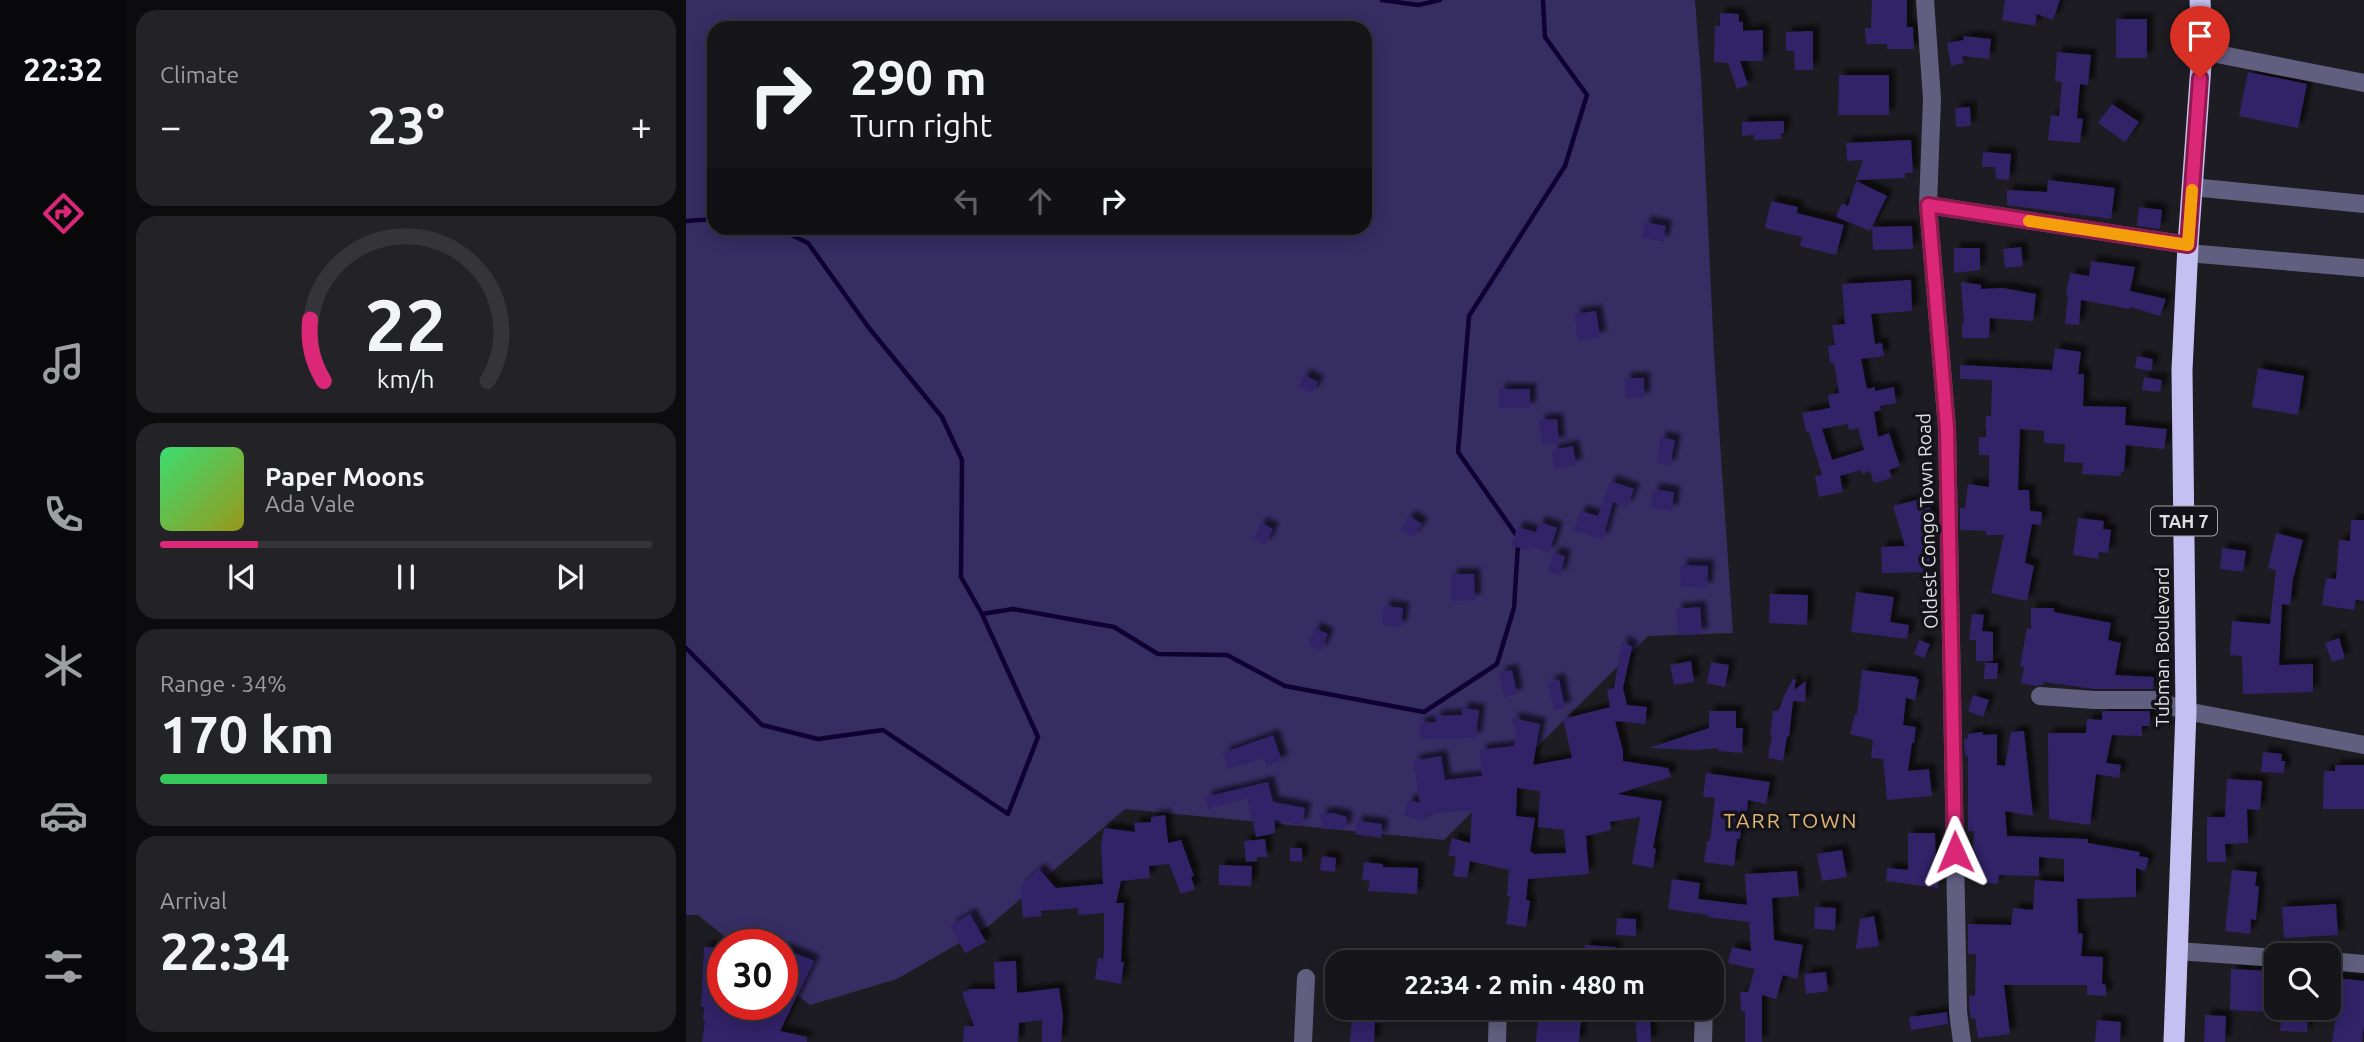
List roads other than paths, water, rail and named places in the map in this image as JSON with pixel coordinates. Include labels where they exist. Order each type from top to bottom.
[{"type":"highway","name":"Tubman Boulevard","points":[[2174,1042],[2186,711],[2182,370],[2202,51],[2200,0]]},
{"type":"street","name":"Oldest Congo Town Road","points":[[1926,0],[1932,99],[1928,205],[1947,428],[1958,998],[1962,1042]]},
{"type":"street","points":[[2202,51],[2364,83]]},
{"type":"street","points":[[2192,187],[2364,204]]},
{"type":"street","points":[[1928,205],[2188,249],[2364,268]]},
{"type":"street","points":[[2040,696],[2154,700],[2186,711],[2364,745]]},
{"type":"street","points":[[2177,951],[2264,957]]},
{"type":"street","points":[[2341,962],[2364,964]]},
{"type":"street","points":[[1303,1042],[1306,978]]},
{"type":"street","points":[[1497,1020],[1497,1042]]},
{"type":"street","points":[[1703,1042],[1704,1020]]},
{"type":"waterway","points":[[1382,0],[1418,5],[1440,0]]},
{"type":"waterway","points":[[1517,536],[1458,452],[1469,316],[1565,166],[1587,95],[1545,37],[1543,0]]},
{"type":"waterway","points":[[686,221],[707,220]]},
{"type":"waterway","points":[[686,648],[762,725],[818,739],[883,730],[1008,814],[1038,737],[982,614],[961,577],[962,460],[942,417],[869,328],[808,243],[791,235]]},
{"type":"waterway","points":[[982,614],[1013,609],[1114,627],[1158,654],[1227,655],[1285,686],[1424,712],[1497,664],[1514,608],[1518,544]]},
{"type":"district","name":"TARR TOWN","points":[[1791,820]]}]
